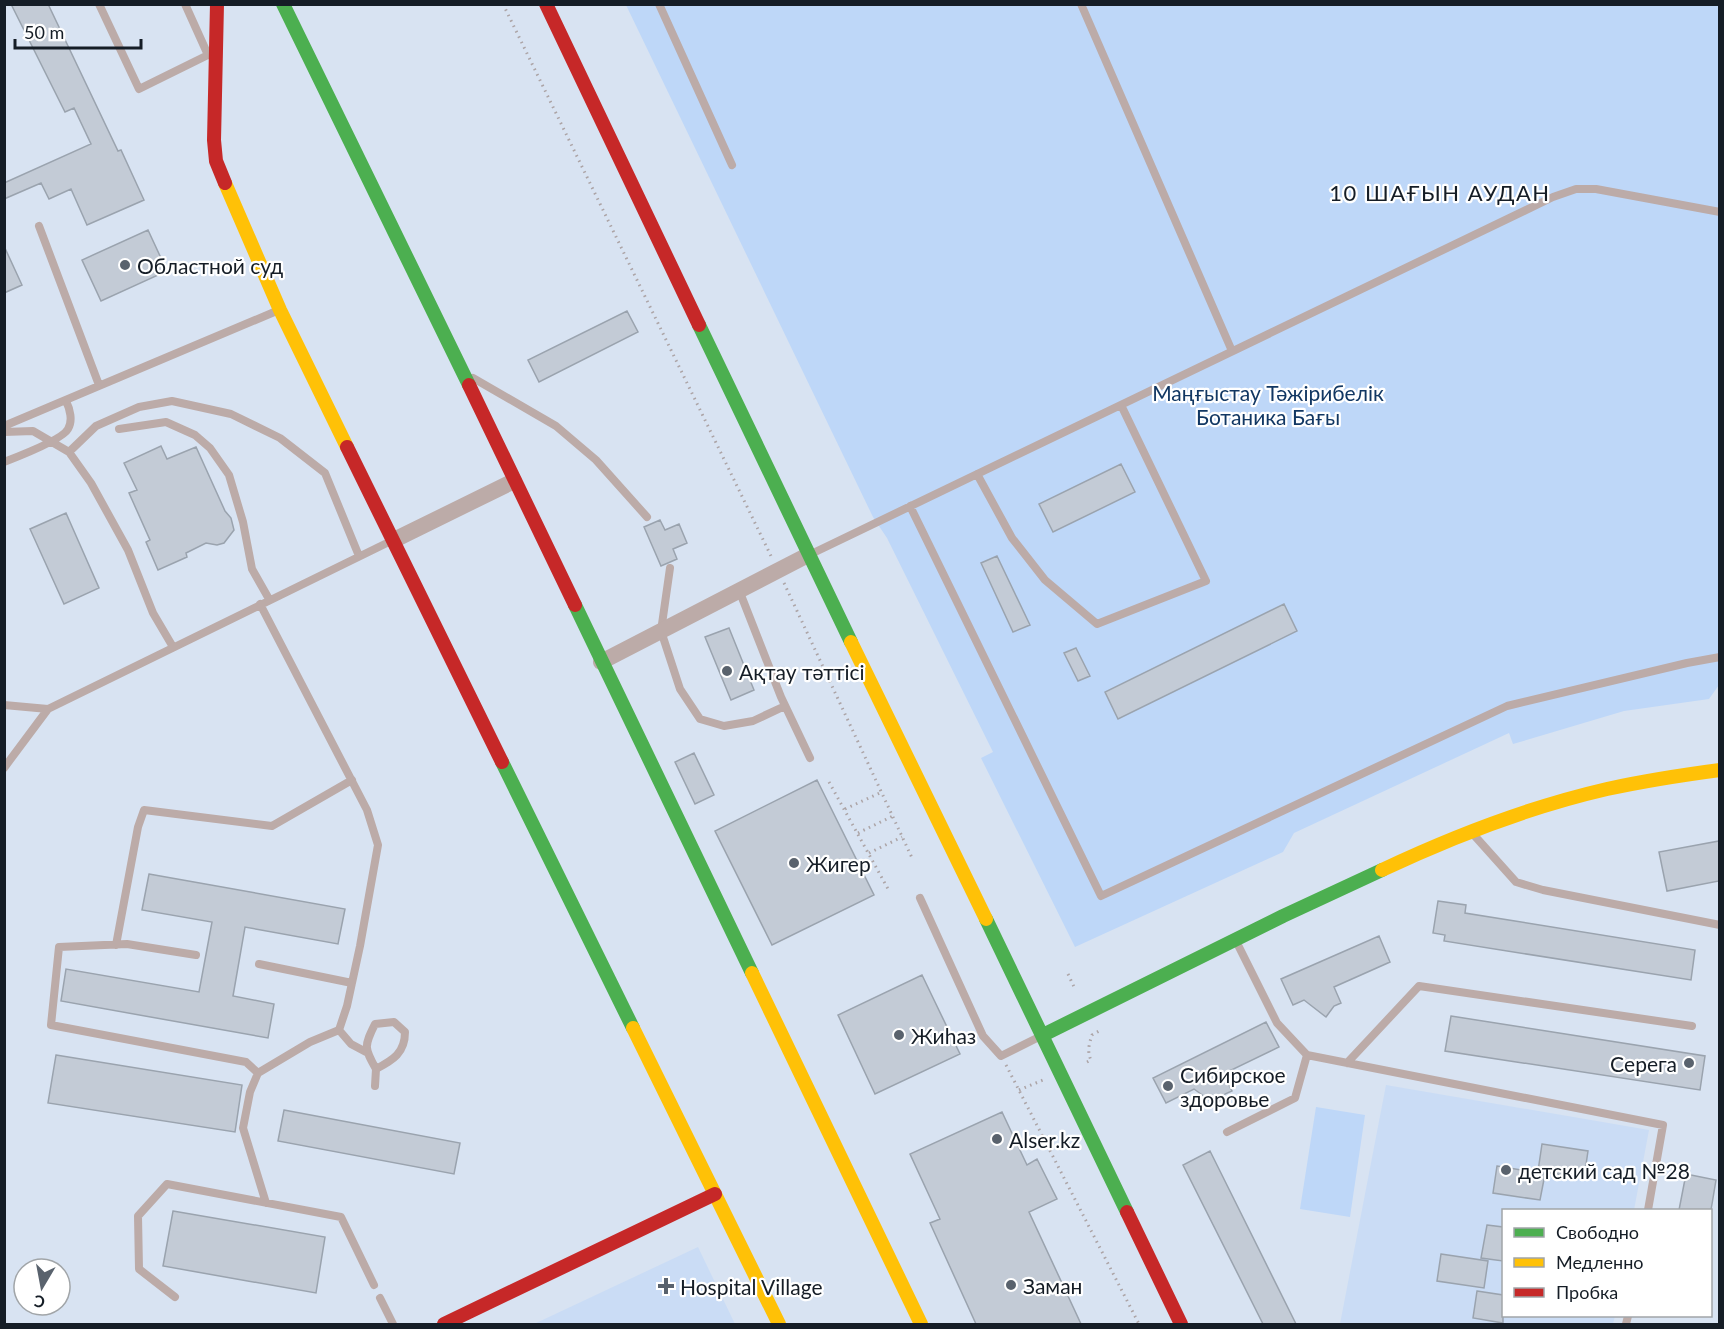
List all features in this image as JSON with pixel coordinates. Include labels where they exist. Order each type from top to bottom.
[{"type":"main road","points":[[217,4],[213,53],[216,162],[280,310],[779,1324]]},
{"type":"main road","points":[[283,4],[463,372],[921,1324]]},
{"type":"main road","points":[[546,4],[808,555],[1043,1035],[1181,1324]]},
{"type":"main road","points":[[1043,1035],[1372,872],[1470,831],[1571,798],[1676,774],[1719,770]]},
{"type":"main road","points":[[444,1324],[715,1194]]},
{"type":"street","points":[[394,540],[514,481]]},
{"type":"street","points":[[601,662],[808,555]]},
{"type":"lane","points":[[99,4],[139,89],[213,53],[185,4]]},
{"type":"lane","points":[[659,4],[732,165]]},
{"type":"lane","points":[[1081,4],[1232,351]]},
{"type":"lane","points":[[808,555],[1553,197],[1575,189],[1596,189],[1719,212]]},
{"type":"lane","points":[[39,226],[99,385]]},
{"type":"lane","points":[[4,426],[280,310]]},
{"type":"lane","points":[[463,372],[556,426],[596,460],[647,517]]},
{"type":"lane","points":[[4,462],[51,441],[69,429],[70,416],[66,401]]},
{"type":"lane","points":[[69,452],[96,426],[139,408],[172,401],[231,414],[280,438],[325,473],[359,556]]},
{"type":"lane","points":[[977,474],[1012,538],[1045,580],[1097,624],[1206,581],[1121,405]]},
{"type":"lane","points":[[119,429],[166,422],[195,435],[210,448],[230,475],[243,522],[252,569],[269,599]]},
{"type":"lane","points":[[4,432],[33,431],[69,452],[91,483],[128,549],[153,613],[173,647]]},
{"type":"lane","points":[[910,506],[1101,896],[1507,706],[1719,657]]},
{"type":"lane","points":[[4,768],[48,709],[269,599],[394,540]]},
{"type":"lane","points":[[670,568],[661,631],[680,688],[700,719],[724,726],[753,721],[785,706]]},
{"type":"lane","points":[[739,590],[785,706],[810,758]]},
{"type":"lane","points":[[260,604],[367,810],[378,845],[352,983],[339,1030]]},
{"type":"lane","points":[[4,705],[48,709]]},
{"type":"lane","points":[[116,945],[138,827],[144,810],[272,825],[352,780]]},
{"type":"lane","points":[[1470,831],[1516,882],[1543,890],[1719,925]]},
{"type":"lane","points":[[920,898],[983,1036],[1002,1056],[1043,1035]]},
{"type":"lane","points":[[1235,939],[1277,1023],[1307,1055],[1663,1125],[1648,1209]]},
{"type":"lane","points":[[196,955],[127,944],[59,947],[51,1025],[246,1062],[258,1073]]},
{"type":"lane","points":[[259,964],[352,983]]},
{"type":"lane","points":[[1347,1063],[1419,986],[1692,1026]]},
{"type":"lane","points":[[366,1052],[368,1037],[375,1024],[394,1022],[405,1032],[405,1044],[399,1054],[376,1069]]},
{"type":"lane","points":[[266,1203],[243,1128],[250,1092],[258,1073],[310,1042],[339,1030]]},
{"type":"lane","points":[[339,1030],[351,1044],[366,1052],[376,1069],[375,1086]]},
{"type":"lane","points":[[1227,1132],[1295,1098],[1307,1055]]},
{"type":"lane","points":[[175,1297],[139,1269],[138,1216],[167,1184],[341,1217],[374,1285]]},
{"type":"lane","points":[[380,1298],[393,1324]]},
{"type":"path","points":[[503,4],[778,570],[913,860]]},
{"type":"path","points":[[830,782],[888,889]]},
{"type":"path","points":[[844,809],[882,792]]},
{"type":"path","points":[[858,833],[893,816]]},
{"type":"path","points":[[869,854],[902,837]]},
{"type":"path","points":[[1068,974],[1075,989]]},
{"type":"path","points":[[1087,1062],[1091,1060],[1088,1055],[1088,1045],[1092,1035],[1099,1031],[1096,1025]]},
{"type":"path","points":[[1002,1056],[1139,1324]]},
{"type":"path","points":[[1019,1090],[1050,1077]]},
{"type":"shaded area","name":"детский сад №28","points":[[1386,1085],[1649,1130],[1634,1209],[1502,1209],[1502,1317],[1615,1317],[1613,1324],[1340,1324]]},
{"type":"shaded area","name":"Hospital Village","points":[[698,1247],[735,1324],[534,1324]]},
{"type":"green space","name":"Маңғыстау Тәжірибелік Ботаника Бағы","points":[[626,5],[1719,5],[1719,685],[1709,699],[1624,711],[1513,744],[1509,733],[1294,833],[1283,852],[1075,947],[981,758],[993,752],[887,538],[873,517]]},
{"type":"green space","points":[[1316,1107],[1365,1115],[1350,1217],[1300,1209]]},
{"type":"building","points":[[11,4],[48,4],[144,200],[87,225],[71,189],[49,199],[41,183],[4,199],[4,183],[91,144],[74,108],[65,112]]},
{"type":"building","name":"Областной суд","points":[[148,230],[167,271],[101,301],[82,260]]},
{"type":"building","points":[[4,246],[22,285],[4,293]]},
{"type":"building","points":[[627,311],[638,332],[539,382],[528,360]]},
{"type":"building","points":[[161,446],[167,459],[196,447],[225,511],[231,518],[234,530],[224,543],[217,545],[206,543],[186,553],[187,557],[158,570],[146,542],[150,540],[129,493],[137,490],[124,463]]},
{"type":"building","points":[[1121,464],[1135,492],[1053,532],[1039,504]]},
{"type":"building","points":[[66,513],[99,588],[64,604],[30,529]]},
{"type":"building","points":[[660,520],[665,530],[679,524],[687,543],[673,549],[677,559],[661,566],[644,527]]},
{"type":"building","points":[[997,556],[1030,625],[1013,632],[981,563]]},
{"type":"building","points":[[1284,604],[1297,631],[1118,719],[1105,692]]},
{"type":"building","points":[[729,628],[754,690],[731,700],[705,637]]},
{"type":"building","points":[[1076,648],[1090,676],[1078,681],[1064,653]]},
{"type":"building","points":[[694,753],[714,795],[695,804],[675,762]]},
{"type":"building","name":"Жигер","points":[[817,780],[874,895],[772,945],[715,831]]},
{"type":"building","points":[[1719,841],[1719,881],[1667,891],[1659,852]]},
{"type":"building","points":[[149,874],[345,909],[338,944],[245,927],[233,996],[274,1004],[268,1038],[61,1001],[66,969],[199,992],[212,922],[142,910]]},
{"type":"building","points":[[1438,901],[1466,905],[1465,913],[1695,950],[1691,980],[1444,941],[1445,935],[1433,933]]},
{"type":"building","points":[[1379,936],[1390,962],[1334,987],[1341,1003],[1334,1006],[1326,1017],[1304,1000],[1293,1005],[1281,979]]},
{"type":"building","name":"Жиhаз","points":[[922,975],[960,1054],[875,1094],[838,1015]]},
{"type":"building","points":[[1451,1016],[1705,1056],[1700,1090],[1445,1051]]},
{"type":"building","points":[[1266,1022],[1279,1047],[1223,1074],[1232,1091],[1225,1094],[1216,1105],[1194,1089],[1166,1103],[1153,1078]]},
{"type":"building","points":[[56,1055],[242,1085],[235,1132],[48,1103]]},
{"type":"building","points":[[284,1110],[460,1143],[454,1174],[278,1141]]},
{"type":"building","points":[[1002,1112],[1027,1165],[1037,1159],[1057,1199],[1029,1212],[1081,1324],[976,1324],[930,1223],[940,1219],[910,1154]]},
{"type":"building","points":[[1542,1144],[1588,1151],[1584,1178],[1538,1171]]},
{"type":"building","points":[[1210,1151],[1296,1324],[1263,1324],[1183,1165]]},
{"type":"building","points":[[1497,1166],[1545,1174],[1540,1200],[1493,1193]]},
{"type":"building","points":[[1686,1174],[1716,1180],[1711,1209],[1679,1209]]},
{"type":"building","points":[[173,1211],[325,1237],[316,1293],[163,1266]]},
{"type":"building","points":[[1487,1225],[1502,1227],[1502,1261],[1481,1258]]},
{"type":"building","points":[[1441,1254],[1488,1261],[1484,1288],[1437,1281]]},
{"type":"building","points":[[1477,1291],[1502,1295],[1503,1323],[1473,1318]]},
{"type":"traffic: fast","points":[[283,4],[469,385]]},
{"type":"traffic: fast","points":[[699,325],[851,642]]},
{"type":"traffic: fast","points":[[575,605],[752,973]]},
{"type":"traffic: fast","points":[[502,762],[633,1028]]},
{"type":"traffic: fast","points":[[1043,1035],[1283,916],[1382,870]]},
{"type":"traffic: fast","points":[[986,919],[1127,1212]]},
{"type":"traffic: slow","points":[[225,183],[280,310],[347,447]]},
{"type":"traffic: slow","points":[[851,642],[986,919]]},
{"type":"traffic: slow","points":[[1382,870],[1464,834],[1549,804],[1621,786],[1720,770]]},
{"type":"traffic: slow","points":[[752,973],[921,1324]]},
{"type":"traffic: slow","points":[[633,1028],[779,1324]]},
{"type":"traffic: jam","points":[[217,4],[214,140],[216,161],[225,183]]},
{"type":"traffic: jam","points":[[546,4],[699,325]]},
{"type":"traffic: jam","points":[[469,385],[575,605]]},
{"type":"traffic: jam","points":[[347,447],[502,762]]},
{"type":"traffic: jam","points":[[444,1324],[715,1194]]},
{"type":"traffic: jam","points":[[1127,1212],[1181,1324]]},
{"type":"place","name":"Областной суд","points":[[125,265]]},
{"type":"place","name":"Ақтау тәттісі","points":[[727,671]]},
{"type":"place","name":"Жигер","points":[[794,863]]},
{"type":"place","name":"Жиhаз","points":[[899,1035]]},
{"type":"place","name":"Cерега","points":[[1689,1063]]},
{"type":"place","name":"Сибирское здоровье","points":[[1168,1086]]},
{"type":"place","name":"Alser.kz","points":[[997,1139]]},
{"type":"place","name":"детский сад №28","points":[[1506,1170]]},
{"type":"place","name":"Заман","points":[[1011,1285]]},
{"type":"place","name":"Hospital Village","points":[[666,1286]]},
{"type":"district","name":"10 ШАҒЫН АУДАН","points":[[1440,192]]}]
